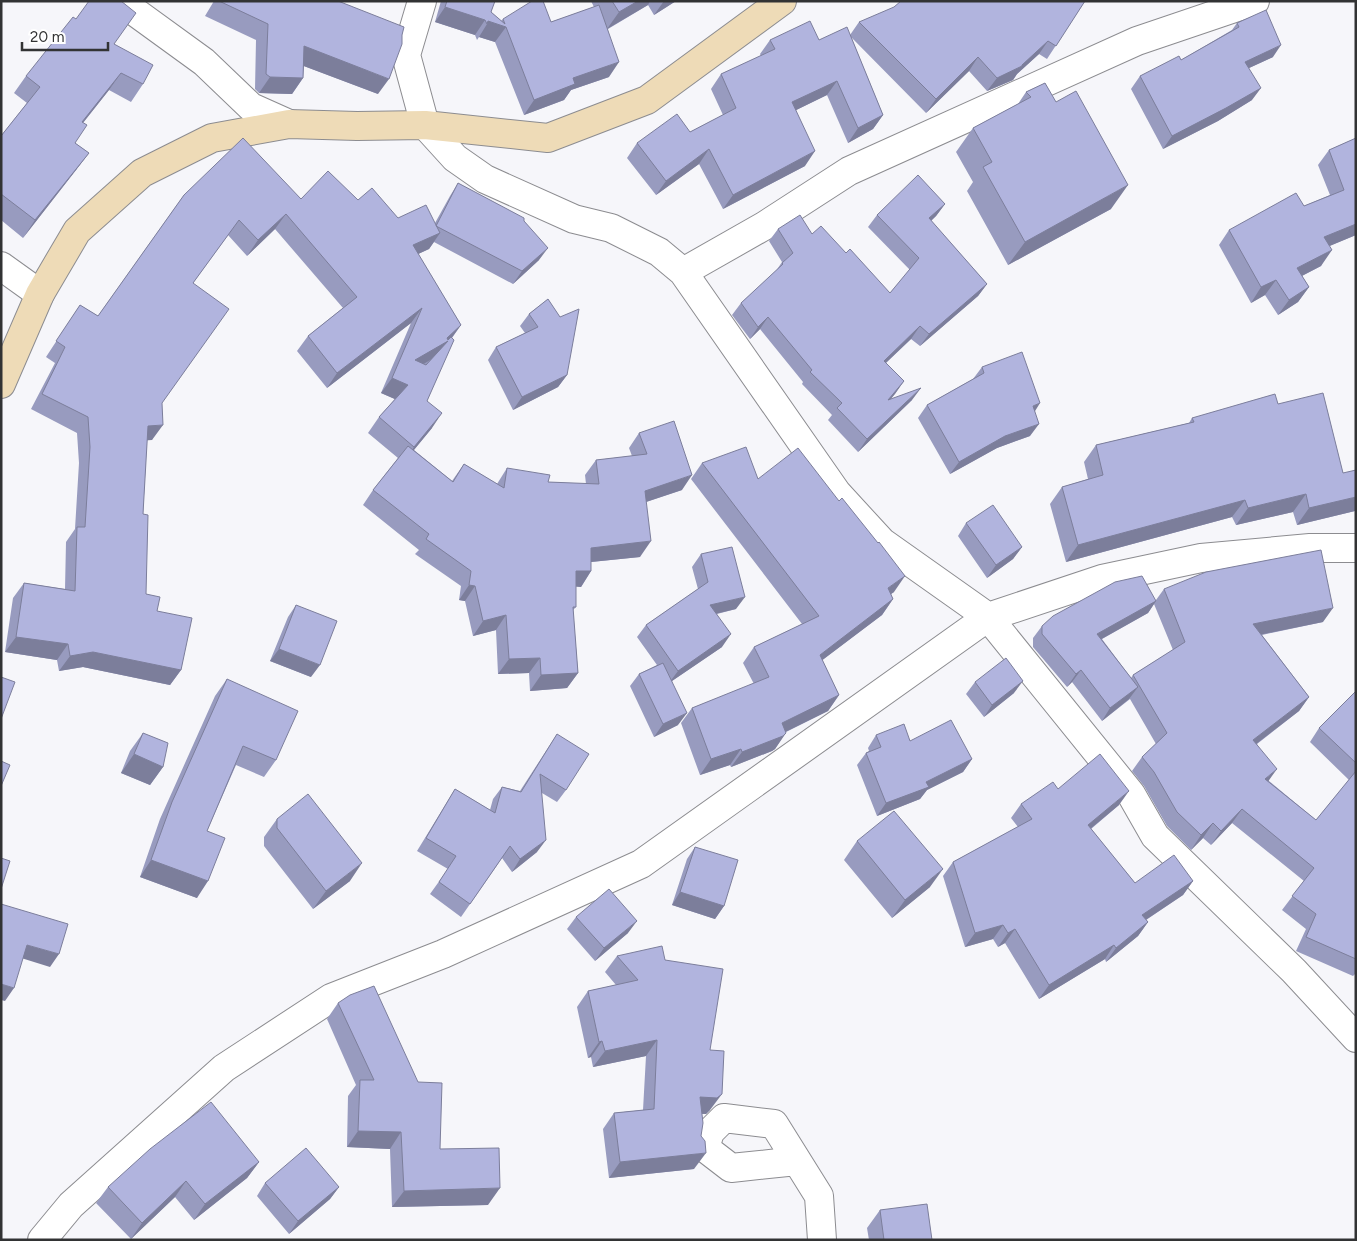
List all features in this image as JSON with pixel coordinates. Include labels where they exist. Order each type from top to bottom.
[{"type":"street","points":[[120,1],[204,62],[251,107],[289,124]]},
{"type":"street","points":[[422,1],[406,55],[425,125],[455,158],[485,179],[574,219],[611,228],[659,252],[684,272],[848,507],[882,542],[988,617],[1132,794],[1155,836],[1294,971],[1356,1038]]},
{"type":"street","points":[[1,384],[40,294],[77,231],[142,172],[212,138],[289,124],[425,125],[548,138],[647,100],[782,1]]},
{"type":"street","points":[[684,272],[764,226],[849,171],[1136,42],[1256,1]]},
{"type":"street","points":[[1,266],[40,294]]},
{"type":"street","points":[[42,1240],[70,1206],[224,1068],[314,1008],[330,998],[444,954],[640,864],[988,617],[1102,579],[1201,558],[1310,548],[1356,548]]},
{"type":"street","points":[[797,1161],[819,1196],[822,1240]]},
{"type":"building","points":[[89,1],[121,1],[136,13],[114,44],[153,65],[143,84],[121,73],[82,122],[87,125],[75,143],[89,153],[35,220],[1,194],[1,136],[40,87],[26,76],[73,17],[76,19]]},
{"type":"building","points":[[219,1],[338,1],[404,27],[402,44],[389,79],[304,46],[303,78],[270,77],[266,74],[268,24]]},
{"type":"building","points":[[447,1],[495,1],[491,12],[505,24],[503,19],[532,1],[543,1],[551,22],[599,5],[619,62],[573,78],[575,84],[534,100],[506,27],[488,21],[487,24],[485,20],[445,7]]},
{"type":"building","points":[[612,1],[638,1],[619,12]]},
{"type":"building","points":[[901,1],[1085,1],[1056,46],[1048,41],[1022,66],[997,78],[978,57],[936,99],[859,22],[894,7]]},
{"type":"building","points":[[1266,10],[1281,45],[1245,62],[1261,88],[1172,136],[1140,76],[1179,56],[1181,60],[1239,27],[1237,23]]},
{"type":"building","points":[[810,21],[819,40],[847,27],[883,115],[858,128],[837,81],[792,102],[815,151],[733,195],[709,149],[666,181],[637,143],[677,114],[690,132],[736,108],[721,74],[775,49],[770,40]]},
{"type":"building","points":[[1045,83],[1056,102],[1076,91],[1128,185],[1025,242],[983,167],[992,162],[973,128],[1031,97],[1026,92]]},
{"type":"building","points":[[243,138],[301,199],[328,171],[358,200],[372,188],[398,218],[426,205],[440,233],[413,245],[461,325],[447,338],[448,340],[451,337],[454,340],[427,401],[442,413],[414,447],[379,417],[408,385],[392,378],[422,308],[337,373],[308,336],[357,297],[286,214],[258,240],[239,220],[193,283],[229,309],[162,403],[163,425],[148,426],[143,514],[148,515],[146,594],[160,597],[157,611],[192,618],[181,670],[93,652],[70,656],[68,644],[16,637],[24,583],[75,591],[77,527],[85,527],[90,447],[88,417],[42,394],[65,347],[56,341],[80,305],[98,316],[184,195]],"holes":[[[448,341],[426,365],[415,360]]]},
{"type":"building","points":[[1356,138],[1356,224],[1324,237],[1332,250],[1297,268],[1309,287],[1289,300],[1276,280],[1261,287],[1229,230],[1296,193],[1304,206],[1344,190],[1329,150]]},
{"type":"building","points":[[918,175],[945,204],[929,218],[987,284],[929,334],[920,326],[884,361],[904,381],[888,400],[921,388],[867,439],[837,408],[842,403],[810,372],[812,370],[768,317],[758,327],[741,303],[793,253],[778,229],[800,215],[812,234],[821,226],[846,253],[850,249],[890,293],[919,258],[877,215]]},
{"type":"building","points":[[458,183],[524,218],[524,221],[548,248],[522,271],[436,226]]},
{"type":"building","points":[[548,299],[560,317],[579,309],[567,375],[522,397],[496,347],[538,327],[529,314]]},
{"type":"building","points":[[1022,352],[1040,403],[1033,406],[1039,424],[1005,436],[959,462],[927,405],[984,373],[982,367]]},
{"type":"building","points":[[1323,393],[1343,473],[1356,470],[1356,497],[1309,508],[1306,494],[1248,508],[1245,500],[1078,545],[1062,487],[1103,475],[1096,445],[1194,422],[1192,418],[1275,394],[1278,404]]},
{"type":"building","points":[[674,421],[692,475],[645,491],[651,541],[591,548],[591,571],[576,571],[576,607],[573,607],[578,673],[541,675],[540,658],[509,659],[506,615],[483,621],[475,586],[469,585],[471,571],[426,539],[429,534],[373,490],[408,446],[453,482],[464,464],[504,488],[507,468],[550,475],[548,482],[599,484],[596,460],[647,454],[639,433]]},
{"type":"building","points":[[746,447],[758,479],[798,448],[839,501],[842,498],[905,576],[888,588],[893,599],[820,655],[839,695],[782,723],[786,733],[783,736],[742,752],[741,749],[711,759],[692,708],[769,677],[754,647],[819,616],[702,463]]},
{"type":"building","points":[[993,505],[1022,547],[996,565],[966,523]]},
{"type":"building","points":[[732,547],[745,597],[710,605],[731,634],[678,671],[646,625],[708,582],[701,554]]},
{"type":"building","points":[[1321,550],[1333,608],[1253,624],[1309,697],[1253,740],[1277,769],[1265,779],[1316,820],[1356,771],[1356,959],[1306,937],[1316,914],[1292,896],[1314,868],[1242,809],[1221,831],[1213,823],[1201,835],[1177,812],[1154,772],[1142,757],[1167,733],[1133,675],[1185,642],[1164,589],[1206,572]]},
{"type":"building","points":[[1142,576],[1156,601],[1097,634],[1138,687],[1110,708],[1081,670],[1076,674],[1042,634],[1042,626],[1053,616],[1115,582]]},
{"type":"building","points":[[296,605],[337,621],[320,665],[279,649]]},
{"type":"building","points":[[1006,658],[1023,681],[992,705],[975,682]]},
{"type":"building","points":[[663,663],[687,713],[663,724],[639,674]]},
{"type":"building","points":[[1,677],[15,682],[1,719]]},
{"type":"building","points":[[227,679],[298,711],[276,760],[243,746],[207,831],[225,838],[208,881],[151,860],[172,802]]},
{"type":"building","points":[[1356,691],[1356,763],[1319,728]]},
{"type":"building","points":[[951,720],[972,759],[926,782],[929,787],[886,803],[866,753],[881,747],[876,735],[904,724],[910,741]]},
{"type":"building","points":[[143,733],[168,743],[163,767],[134,754]]},
{"type":"building","points":[[557,734],[589,754],[566,790],[540,774],[546,840],[520,859],[510,846],[470,904],[439,882],[456,856],[426,838],[455,789],[495,813],[502,787],[521,792]]},
{"type":"building","points":[[1100,754],[1129,791],[1088,825],[1135,883],[1174,855],[1193,881],[1142,915],[1148,922],[1116,948],[1114,945],[1049,985],[1015,929],[1008,933],[1003,925],[975,933],[953,862],[1032,819],[1021,804],[1053,782],[1058,789]]},
{"type":"building","points":[[1,761],[10,765],[1,786]]},
{"type":"building","points":[[308,794],[362,863],[326,891],[277,828],[277,819]]},
{"type":"building","points":[[894,811],[943,869],[905,900],[857,841]]},
{"type":"building","points":[[695,847],[738,860],[724,906],[680,892]]},
{"type":"building","points":[[1,858],[10,861],[1,889]]},
{"type":"building","points":[[609,889],[637,921],[604,948],[576,917]]},
{"type":"building","points":[[1,904],[68,924],[59,954],[27,945],[14,988],[1,984]]},
{"type":"building","points":[[662,946],[665,960],[723,969],[710,1050],[724,1051],[722,1094],[717,1098],[700,1097],[703,1123],[701,1136],[705,1141],[706,1153],[620,1162],[614,1113],[654,1109],[657,1040],[605,1051],[602,1041],[599,1042],[588,991],[638,980],[617,956]]},
{"type":"building","points":[[374,986],[418,1082],[442,1083],[440,1149],[499,1148],[500,1188],[404,1191],[401,1132],[358,1131],[360,1080],[374,1080],[338,1003],[350,995]]},
{"type":"building","points":[[211,1102],[259,1162],[205,1204],[186,1181],[142,1223],[108,1187],[150,1149]]},
{"type":"building","points":[[306,1148],[339,1187],[298,1221],[265,1183]]},
{"type":"building","points":[[927,1204],[932,1240],[884,1240],[880,1210]]}]
